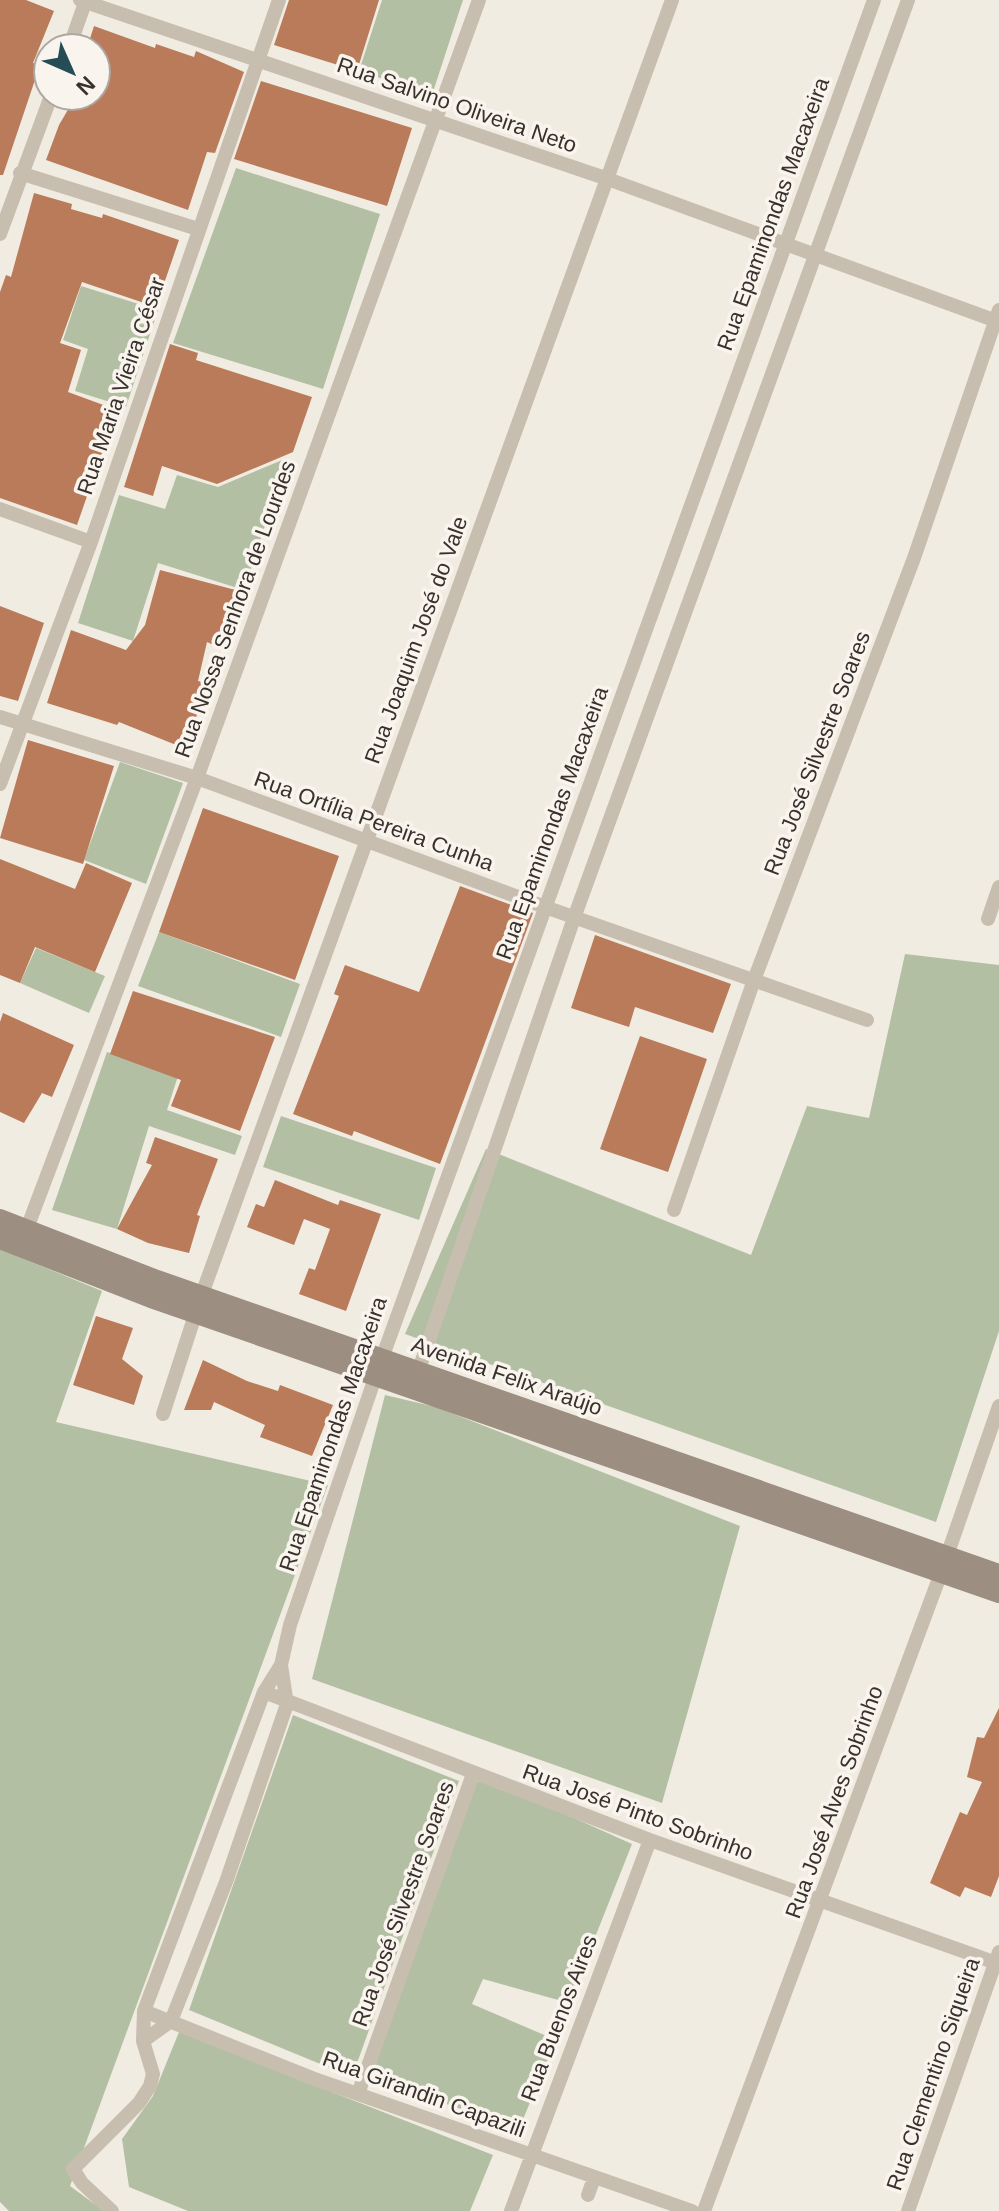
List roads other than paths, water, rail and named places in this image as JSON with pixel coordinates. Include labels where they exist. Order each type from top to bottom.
[{"type":"main road","name":"Avenida Felix Araújo","points":[[0,1219],[199,1303]]},
{"type":"main road","name":"Avenida Felix Araújo","points":[[0,1239],[199,1303],[944,1564],[999,1593]]},
{"type":"main road","name":"Avenida Felix Araújo","points":[[944,1564],[999,1574]]},
{"type":"street","name":"Rua Maria Vieira César","points":[[0,784],[91,542],[279,0]]},
{"type":"street","name":"Rua Nossa Senhora de Lourdes","points":[[26,1231],[197,778],[479,0]]},
{"type":"street","name":"Rua Joaquim José do Vale","points":[[163,1414],[199,1303],[672,0]]},
{"type":"street","name":"Rua Epaminondas Macaxeira","points":[[112,2211],[74,2175],[73,2169],[139,2103],[150,2086],[153,2074],[143,2041],[144,2011],[264,1692],[281,1665],[290,1625],[379,1366],[874,0]]},
{"type":"street","points":[[416,1379],[574,918],[818,256],[908,0]]},
{"type":"street","name":"Rua Salvino Oliveira Neto","points":[[84,1],[605,178],[998,318]]},
{"type":"street","points":[[74,32],[84,1]]},
{"type":"street","points":[[0,234],[45,112]]},
{"type":"street","points":[[20,173],[198,229]]},
{"type":"street","name":"Rua José Silvestre Soares","points":[[674,1210],[754,980],[873,671],[998,318]]},
{"type":"street","points":[[0,509],[91,542]]},
{"type":"street","name":"Rua Ortília Pereira Cunha","points":[[0,717],[197,778],[574,918],[867,1020]]},
{"type":"street","points":[[988,919],[999,887]]},
{"type":"street","name":"Rua José Alves Sobrinho","points":[[704,2211],[820,1903],[999,1406]]},
{"type":"street","name":"Rua Epaminondas Macaxeira","points":[[171,2021],[226,1882],[287,1704],[281,1665]]},
{"type":"street","name":"Rua José Pinto Sobrinho","points":[[264,1692],[287,1704],[820,1903],[998,1960]]},
{"type":"street","name":"Rua José Silvestre Soares","points":[[358,2094],[473,1774]]},
{"type":"street","name":"Rua Buenos Aires","points":[[511,2211],[650,1840]]},
{"type":"street","name":"Rua Clementino Siqueira","points":[[908,2211],[998,1960]]},
{"type":"street","name":"Rua Girandin Capazili","points":[[144,2011],[358,2094],[692,2211]]},
{"type":"street","points":[[143,2041],[171,2021]]},
{"type":"street","points":[[588,2195],[594,2178]]}]
